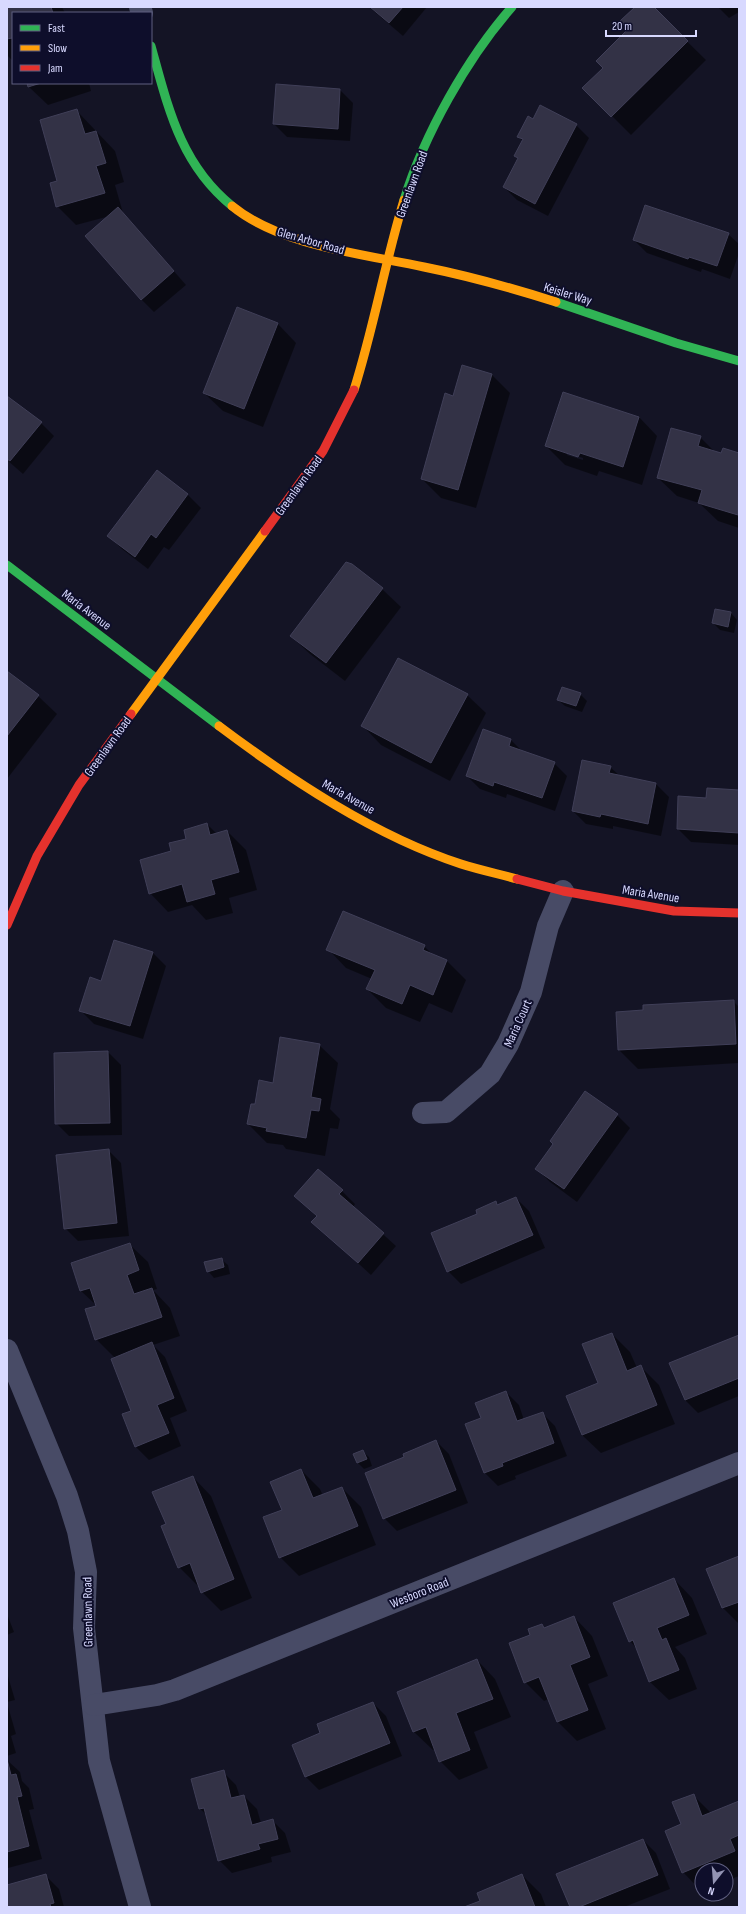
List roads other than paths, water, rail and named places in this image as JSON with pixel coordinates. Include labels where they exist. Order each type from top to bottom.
[{"type":"street","name":"Greenlawn Road","points":[[7,925],[37,856],[79,785],[323,451],[351,398],[367,350],[387,260],[413,171],[454,88],[495,26],[512,7]]},
{"type":"street","name":"Glen Arbor Road","points":[[152,50],[175,130],[186,153],[210,186],[222,198],[240,212],[260,224],[285,235],[387,260]]},
{"type":"street","name":"Keisler Way","points":[[387,260],[488,282],[576,308],[697,351],[739,361]]},
{"type":"street","name":"Maria Avenue","points":[[7,565],[238,740],[312,791],[391,834],[461,864],[563,891],[674,911],[739,913]]},
{"type":"street","name":"Maria Court","points":[[423,1113],[446,1112],[490,1074],[508,1044],[531,992],[548,926],[563,891]]},
{"type":"street","name":"Greenlawn Road","points":[[7,1350],[67,1496],[78,1530],[86,1572],[84,1628],[94,1705],[99,1761],[140,1907]]},
{"type":"street","name":"Wesboro Road","points":[[94,1705],[157,1695],[175,1690],[739,1463]]}]
